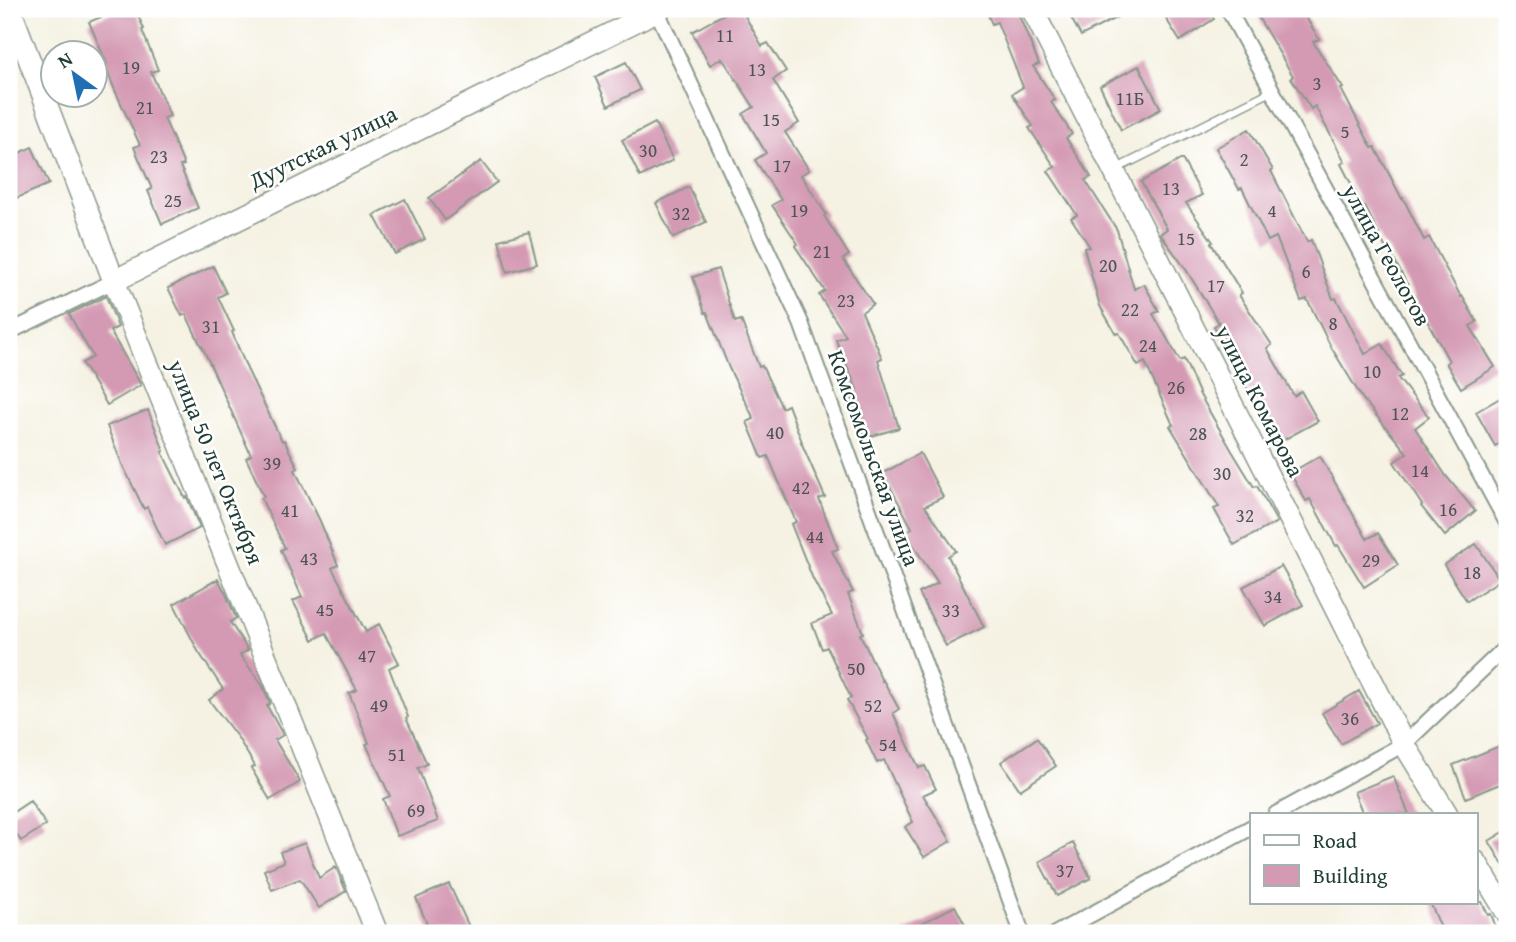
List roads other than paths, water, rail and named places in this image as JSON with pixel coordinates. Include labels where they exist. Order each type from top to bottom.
[{"type":"street","name":"улица 50 лет Октября","points":[[10,9],[114,281],[377,933]]},
{"type":"street","name":"Дуутская улица","points":[[9,332],[658,9]]},
{"type":"street","name":"Комсомольская улица","points":[[658,9],[801,323],[1022,933]]},
{"type":"street","name":"улица Комарова","points":[[1032,9],[1404,744],[1446,813]]},
{"type":"street","name":"улица Геологов","points":[[1228,9],[1507,523]]},
{"type":"street","points":[[1278,813],[1404,744],[1507,646]]},
{"type":"street","points":[[1057,933],[1250,828]]},
{"type":"street","points":[[1478,865],[1507,913]]},
{"type":"street","points":[[9,928],[11,933]]},
{"type":"lane","points":[[1114,171],[1272,92]]}]
